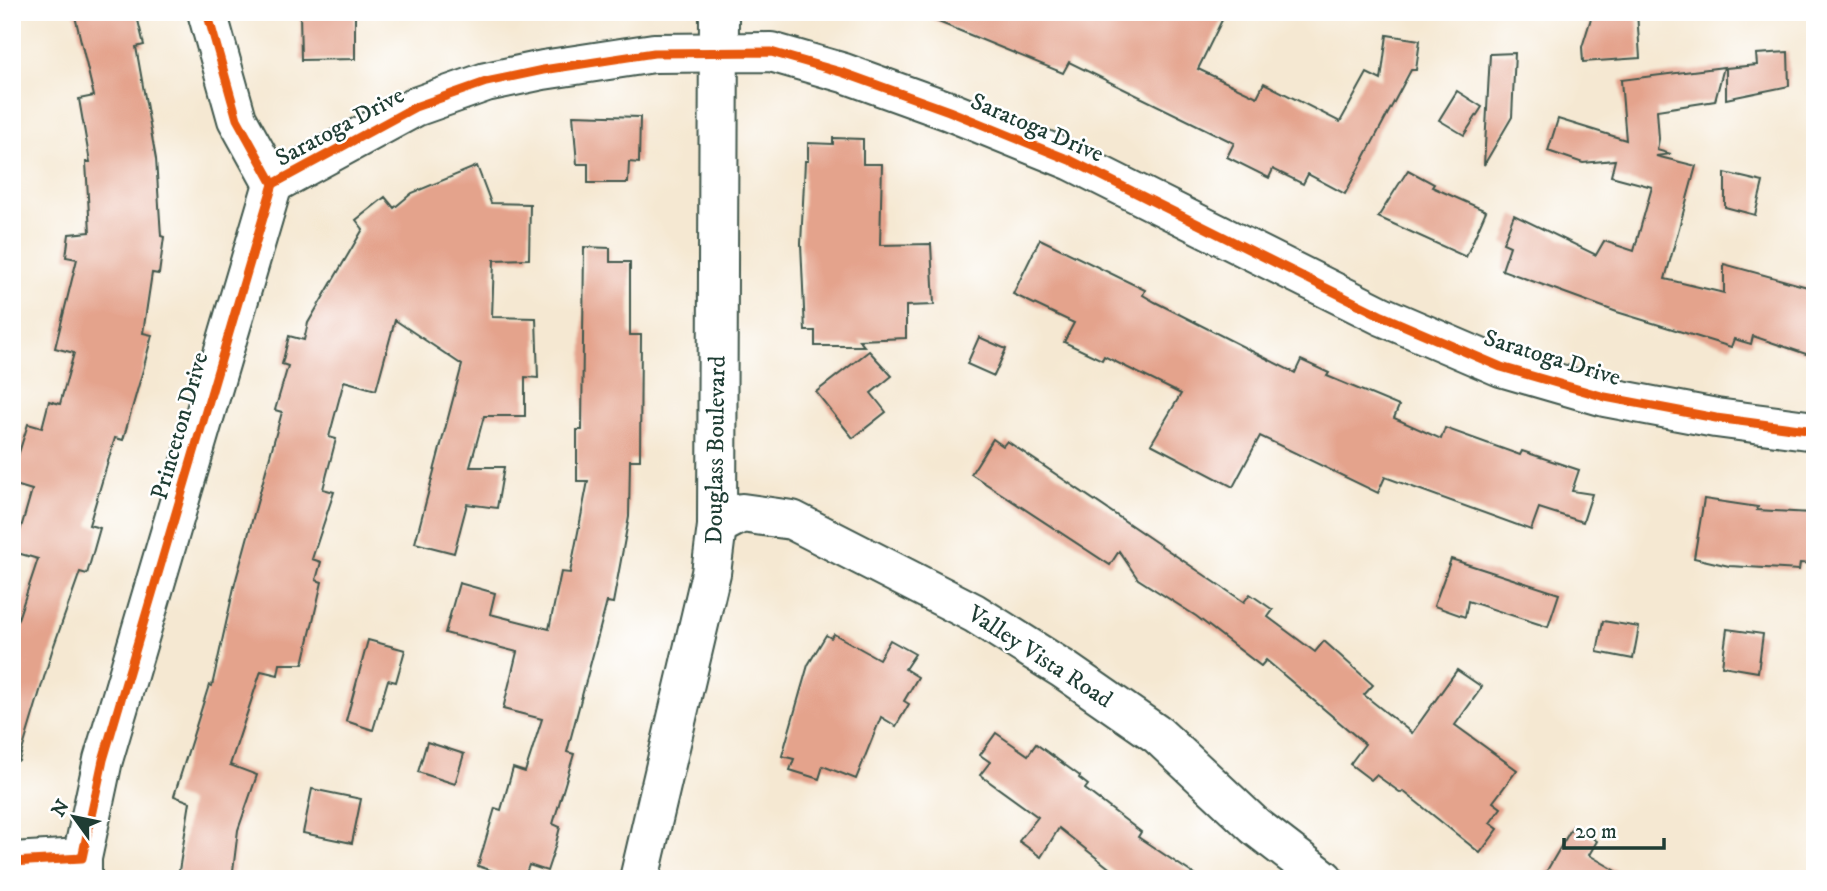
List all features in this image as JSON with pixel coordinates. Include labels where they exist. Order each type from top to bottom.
[{"type":"street","points":[[207,12],[237,119],[273,184]]},
{"type":"street","name":"Douglass Boulevard","points":[[639,879],[711,573],[717,526],[719,12]]},
{"type":"street","name":"Saratoga Drive","points":[[273,184],[404,112],[486,82],[543,70],[654,53],[771,52],[844,73],[949,111],[1072,161],[1382,316],[1501,367],[1605,397],[1716,418],[1815,431]]},
{"type":"street","name":"Princeton Drive","points":[[82,868],[103,760],[273,184]]},
{"type":"street","name":"Valley Vista Road","points":[[717,526],[742,513],[792,520],[974,613],[1063,668],[1158,735],[1255,826],[1324,879]]},
{"type":"street","points":[[12,862],[82,868]]},
{"type":"building","points":[[74,12],[136,12],[144,45],[136,47],[156,159],[161,236],[164,237],[159,274],[152,273],[143,333],[152,335],[143,370],[123,440],[115,438],[89,525],[100,528],[87,574],[80,572],[52,651],[19,761],[12,760],[12,637],[38,559],[14,552],[32,490],[12,484],[12,475],[28,424],[42,428],[49,401],[60,404],[74,353],[55,348],[77,259],[66,257],[69,234],[90,232],[86,162],[90,162],[79,99],[94,96]]},
{"type":"building","points":[[300,12],[355,12],[355,59],[301,60]]},
{"type":"building","points":[[914,12],[1226,12],[1198,69],[1257,97],[1264,83],[1340,122],[1367,73],[1381,80],[1387,35],[1420,40],[1416,70],[1411,70],[1345,194],[1308,174],[1303,184],[1273,169],[1269,178],[1227,157],[1234,143],[1069,62],[1063,73]]},
{"type":"building","points":[[1593,12],[1637,12],[1640,58],[1583,62],[1582,47]]},
{"type":"building","points":[[1788,52],[1789,86],[1726,99],[1726,68],[1757,65],[1756,54]]},
{"type":"building","points":[[1515,53],[1512,117],[1484,165],[1490,54]]},
{"type":"building","points":[[1724,67],[1715,101],[1657,110],[1657,150],[1671,154],[1656,156],[1696,166],[1665,279],[1724,293],[1724,264],[1815,289],[1815,357],[1753,336],[1751,344],[1734,339],[1731,347],[1617,312],[1502,270],[1510,246],[1503,243],[1514,215],[1596,255],[1604,241],[1634,251],[1652,187],[1611,176],[1615,160],[1583,163],[1548,151],[1558,119],[1626,140],[1621,80]]},
{"type":"building","points":[[1457,91],[1482,107],[1464,135],[1439,120]]},
{"type":"building","points":[[573,115],[640,117],[639,163],[629,162],[628,183],[588,183],[588,164],[577,164]]},
{"type":"building","points":[[833,138],[863,139],[863,164],[882,164],[880,245],[931,244],[934,305],[906,306],[906,338],[859,340],[864,346],[815,346],[815,331],[805,331],[801,244],[805,161],[808,161],[808,143],[833,144]]},
{"type":"building","points":[[477,166],[491,203],[530,204],[529,259],[494,260],[492,317],[536,318],[538,378],[525,377],[525,416],[484,416],[470,467],[504,467],[497,508],[467,504],[454,553],[415,543],[462,365],[395,320],[376,390],[344,381],[329,437],[336,439],[323,489],[334,492],[312,559],[321,562],[316,580],[322,582],[303,664],[280,664],[278,675],[261,671],[230,765],[257,775],[238,830],[232,879],[178,877],[190,802],[174,796],[209,685],[212,686],[235,583],[282,412],[275,410],[288,366],[282,364],[289,336],[304,340],[308,323],[363,229],[356,220],[385,197],[394,208],[412,193]]},
{"type":"building","points":[[1408,170],[1434,184],[1432,187],[1486,211],[1466,257],[1378,217]]},
{"type":"building","points":[[1725,173],[1763,182],[1755,215],[1725,207]]},
{"type":"building","points":[[1040,239],[1145,290],[1143,295],[1155,302],[1295,373],[1301,360],[1329,373],[1327,376],[1399,406],[1394,418],[1441,439],[1445,428],[1520,455],[1522,451],[1579,470],[1572,491],[1592,494],[1583,522],[1539,508],[1531,530],[1385,477],[1378,493],[1260,436],[1233,487],[1151,444],[1181,394],[1104,356],[1102,360],[1064,342],[1074,323],[1013,294]]},
{"type":"building","points":[[584,247],[610,248],[610,262],[630,262],[630,335],[641,335],[640,460],[630,460],[629,517],[613,603],[607,602],[567,752],[574,754],[553,824],[560,827],[555,847],[547,871],[529,865],[524,879],[518,879],[478,866],[495,808],[501,810],[513,768],[525,772],[542,719],[503,709],[517,652],[445,633],[459,583],[495,593],[490,614],[549,629],[561,572],[570,573],[588,481],[577,481],[577,430],[582,430]]},
{"type":"building","points":[[979,337],[1006,349],[994,376],[967,364]]},
{"type":"building","points":[[869,351],[892,376],[871,393],[886,412],[853,438],[816,392]]},
{"type":"building","points":[[993,439],[1003,446],[1007,441],[1244,602],[1250,594],[1273,610],[1268,617],[1315,652],[1324,641],[1373,685],[1364,695],[1412,733],[1457,670],[1482,687],[1455,725],[1517,770],[1493,802],[1501,808],[1490,823],[1498,829],[1480,853],[1403,791],[1401,793],[1376,775],[1371,780],[1350,764],[1365,744],[1266,660],[1261,666],[1196,616],[1138,579],[1119,551],[1110,565],[971,474]]},
{"type":"building","points":[[1704,499],[1758,507],[1757,510],[1811,513],[1810,523],[1815,523],[1815,564],[1800,563],[1799,570],[1729,566],[1694,558]]},
{"type":"building","points":[[1451,559],[1559,594],[1548,627],[1468,601],[1465,617],[1434,606]]},
{"type":"building","points":[[1603,621],[1639,627],[1633,659],[1597,652]]},
{"type":"building","points":[[1727,629],[1763,634],[1758,672],[1722,666]]},
{"type":"building","points":[[834,634],[879,659],[890,640],[915,654],[905,669],[918,677],[904,701],[909,704],[896,726],[881,717],[856,779],[823,766],[819,779],[790,770],[794,759],[782,756],[808,665],[826,635],[831,638]]},
{"type":"building","points":[[368,640],[405,650],[396,682],[388,680],[373,730],[346,721]]},
{"type":"building","points":[[996,733],[1028,755],[1036,744],[1080,776],[1088,785],[1085,789],[1141,832],[1138,837],[1201,879],[1123,879],[1059,828],[1041,857],[1019,841],[1038,817],[980,775],[990,762],[980,755]]},
{"type":"building","points":[[427,742],[464,754],[455,784],[418,772]]},
{"type":"building","points":[[312,789],[361,799],[352,843],[303,833]]},
{"type":"building","points":[[1573,826],[1597,841],[1589,855],[1630,879],[1542,879]]},
{"type":"cycle path","points":[[12,862],[82,858],[103,760],[273,184],[237,119],[207,12]]},
{"type":"cycle path","points":[[273,184],[415,107],[486,82],[543,70],[654,53],[771,52],[844,73],[949,111],[1072,161],[1382,316],[1501,367],[1605,397],[1716,418],[1815,431]]}]
